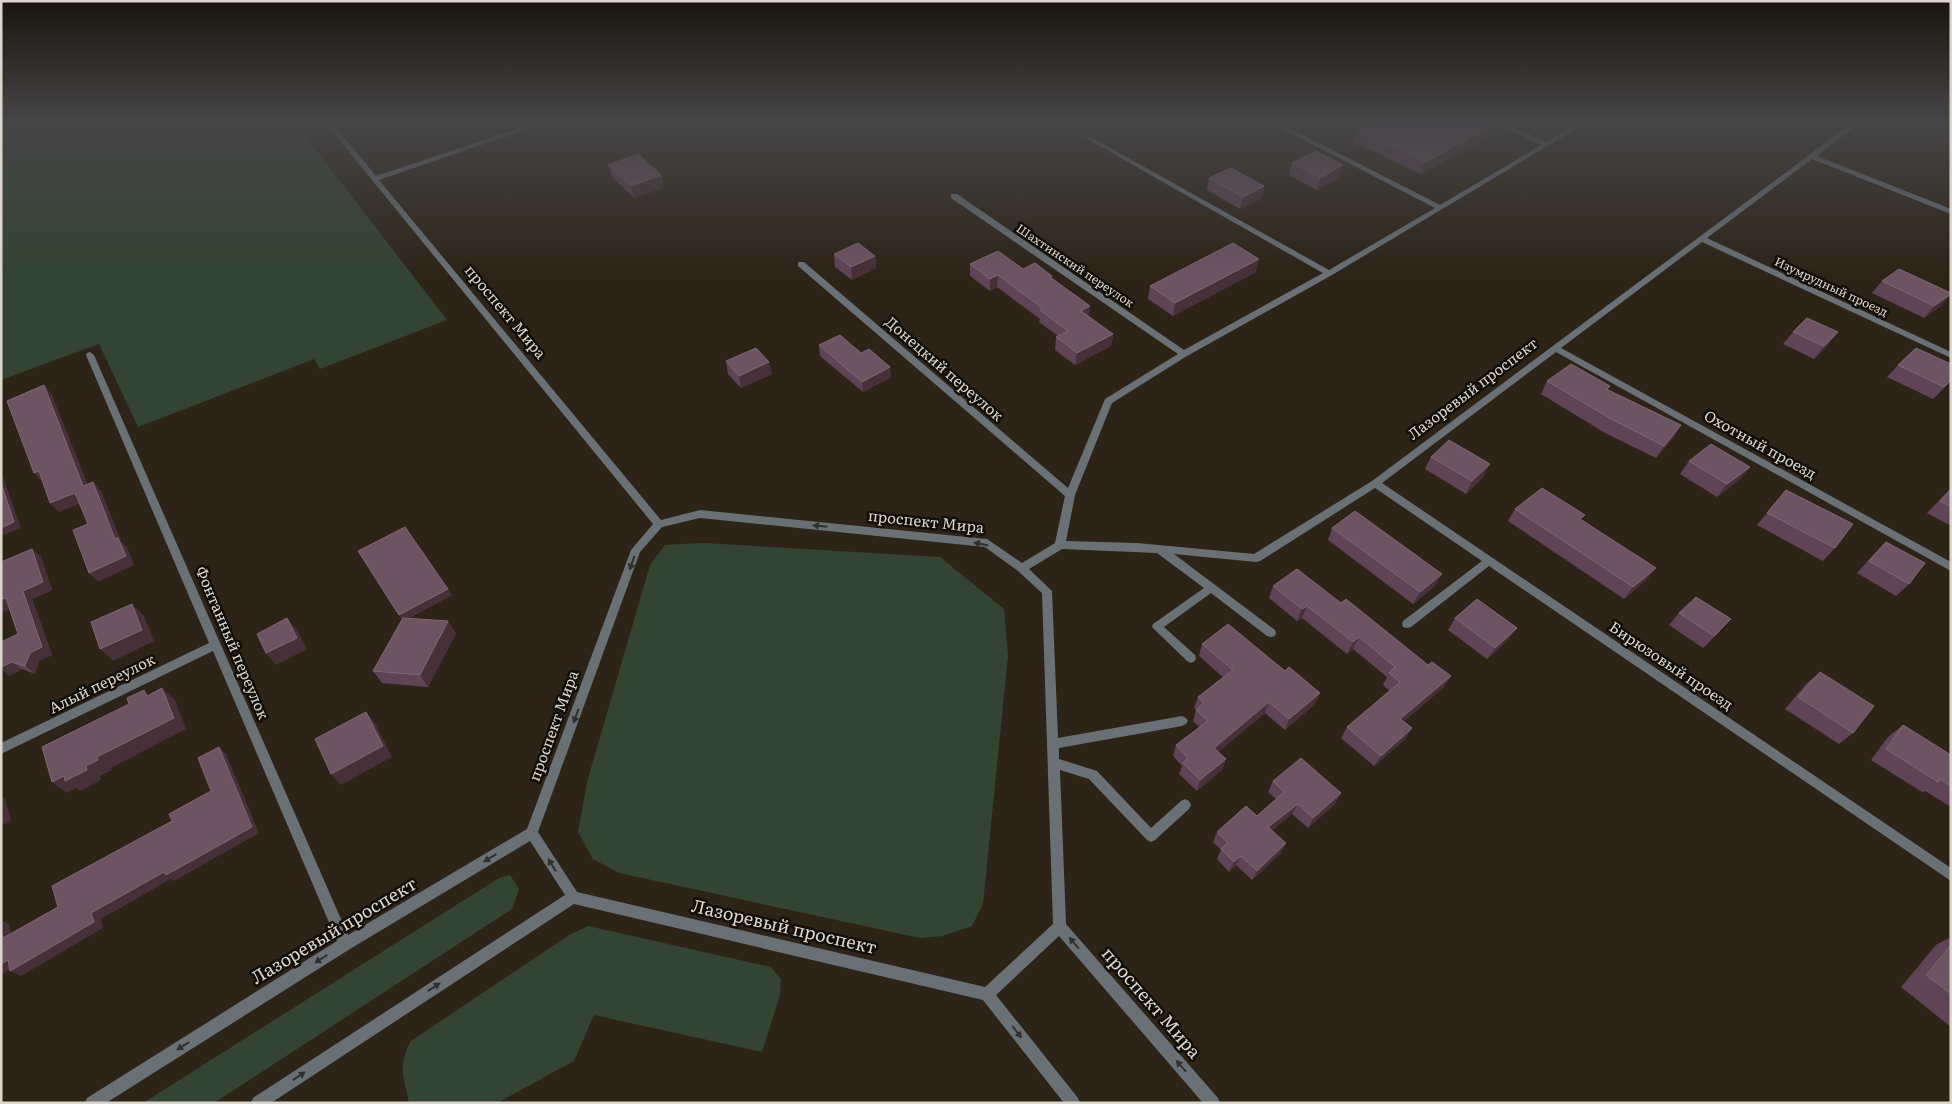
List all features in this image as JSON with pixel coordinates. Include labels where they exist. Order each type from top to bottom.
[{"type":"street","name":"проспект Мира","points":[[368,172],[659,524]]},
{"type":"street","points":[[374,179],[396,172]]},
{"type":"street","points":[[1149,172],[1329,273]]},
{"type":"street","points":[[1369,172],[1439,207]]},
{"type":"street","points":[[1022,568],[1060,545],[1070,495],[1108,401],[1184,354],[1329,273],[1500,172]]},
{"type":"street","name":"Лазоревый проспект","points":[[1060,545],[1160,549],[1256,558],[1375,483],[1791,172]]},
{"type":"street","points":[[1850,172],[1951,212]]},
{"type":"street","name":"Шахтинский переулок","points":[[954,196],[1184,354]]},
{"type":"street","name":"Изумрудный проезд","points":[[1702,239],[1951,355]]},
{"type":"street","name":"Донецкий переулок","points":[[801,264],[1070,495]]},
{"type":"street","name":"Охотный проезд","points":[[1555,348],[1951,567]]},
{"type":"street","name":"Фонтанный переулок","points":[[90,355],[346,944]]},
{"type":"street","name":"Бирюзовый проезд","points":[[1375,483],[1951,875]]},
{"type":"street","name":"проспект Мира","points":[[532,833],[636,550],[659,524],[700,514],[987,543],[1022,568],[1047,591],[1060,928],[1213,1103]]},
{"type":"street","points":[[1160,549],[1271,633]]},
{"type":"street","points":[[1407,624],[1489,560]]},
{"type":"street","points":[[1191,658],[1157,627],[1211,588]]},
{"type":"street","name":"Алый переулок","points":[[1,749],[216,645]]},
{"type":"street","points":[[1053,744],[1182,721]]},
{"type":"street","points":[[1054,763],[1093,775],[1151,836],[1185,805]]},
{"type":"street","points":[[258,1103],[572,897],[532,833]]},
{"type":"street","name":"Лазоревый проспект","points":[[92,1103],[346,944],[532,833]]},
{"type":"street","name":"Лазоревый проспект","points":[[572,897],[987,994]]},
{"type":"street","points":[[1060,928],[987,994],[1073,1103]]},
{"type":"green space","points":[[1,172],[333,172],[447,320],[320,369],[314,359],[138,427],[99,344],[1,380]]},
{"type":"green space","points":[[704,543],[940,557],[1004,609],[1008,656],[983,904],[972,926],[943,936],[920,938],[619,873],[593,859],[578,832],[587,782],[650,565],[665,545]]},
{"type":"green space","points":[[510,875],[519,889],[512,909],[214,1103],[143,1103],[499,878]]},
{"type":"green space","points":[[588,926],[771,967],[781,979],[780,995],[762,1052],[594,1015],[574,1061],[497,1103],[409,1103],[403,1065],[411,1041],[569,935]]},
{"type":"building","points":[[615,172],[657,172],[661,175],[631,186]]},
{"type":"building","points":[[1223,172],[1237,172],[1264,186],[1243,197],[1209,178]]},
{"type":"building","points":[[1308,172],[1331,172],[1320,178]]},
{"type":"building","points":[[858,243],[875,256],[851,267],[834,254]]},
{"type":"building","points":[[1233,243],[1259,259],[1175,303],[1150,286]]},
{"type":"building","points":[[998,251],[1023,269],[1035,263],[1052,276],[1050,277],[1090,306],[1081,311],[1113,334],[1077,353],[1056,337],[1068,331],[1040,310],[1042,308],[998,275],[990,279],[970,264]]},
{"type":"building","points":[[1899,269],[1951,294],[1934,306],[1882,281]]},
{"type":"building","points":[[1807,318],[1838,332],[1824,346],[1793,332]]},
{"type":"building","points":[[840,335],[861,353],[869,349],[890,367],[862,382],[819,345]]},
{"type":"building","points":[[756,348],[769,362],[739,376],[726,361]]},
{"type":"building","points":[[1916,348],[1951,364],[1951,380],[1944,387],[1898,365]]},
{"type":"building","points":[[1571,364],[1610,386],[1606,389],[1681,425],[1664,446],[1613,420],[1547,381]]},
{"type":"building","points":[[44,385],[83,486],[93,482],[115,539],[118,538],[126,556],[89,573],[73,530],[88,524],[75,493],[50,503],[39,471],[34,473],[7,401]]},
{"type":"building","points":[[1449,440],[1490,464],[1472,481],[1431,457]]},
{"type":"building","points":[[1711,444],[1750,467],[1727,484],[1689,461]]},
{"type":"building","points":[[1,483],[14,522],[1,528]]},
{"type":"building","points":[[1542,488],[1585,515],[1580,519],[1656,568],[1633,587],[1515,509]]},
{"type":"building","points":[[1951,489],[1951,507],[1940,501]]},
{"type":"building","points":[[1786,490],[1853,524],[1835,548],[1767,513]]},
{"type":"building","points":[[1355,511],[1442,574],[1420,592],[1332,528]]},
{"type":"building","points":[[405,527],[448,589],[399,615],[358,551]]},
{"type":"building","points":[[1886,542],[1925,563],[1909,584],[1869,561]]},
{"type":"building","points":[[32,549],[43,582],[23,591],[42,647],[30,653],[25,666],[12,662],[1,667],[1,642],[18,634],[6,598],[1,600],[1,562]]},
{"type":"building","points":[[1297,569],[1341,603],[1346,599],[1428,665],[1432,662],[1451,676],[1400,719],[1412,728],[1381,756],[1347,727],[1400,682],[1389,673],[1395,667],[1359,637],[1353,642],[1307,606],[1302,609],[1273,586]]},
{"type":"building","points":[[1696,597],[1731,619],[1714,636],[1679,613]]},
{"type":"building","points":[[1477,599],[1517,628],[1495,648],[1455,618]]},
{"type":"building","points":[[132,604],[142,630],[100,649],[91,622]]},
{"type":"building","points":[[287,618],[297,638],[266,653],[257,634]]},
{"type":"building","points":[[403,618],[448,621],[420,675],[373,671]]},
{"type":"building","points":[[1228,624],[1285,671],[1289,667],[1320,693],[1289,719],[1269,702],[1214,748],[1226,759],[1200,780],[1183,763],[1188,758],[1176,745],[1208,721],[1196,710],[1204,703],[1198,697],[1233,670],[1202,644]]},
{"type":"building","points":[[1820,672],[1874,706],[1853,733],[1798,697]]},
{"type":"building","points":[[162,688],[174,718],[97,757],[98,760],[86,766],[87,770],[65,781],[64,776],[52,782],[42,747],[129,704],[127,698],[144,690],[147,696]]},
{"type":"building","points":[[366,712],[383,746],[331,774],[315,739]]},
{"type":"building","points":[[1903,725],[1951,755],[1951,786],[1940,779],[1938,782],[1886,749]]},
{"type":"building","points":[[219,747],[252,827],[166,875],[164,872],[91,913],[94,922],[10,971],[8,960],[1,964],[1,930],[3,938],[58,907],[52,886],[172,821],[169,814],[211,791],[198,758]]},
{"type":"building","points":[[1301,758],[1341,793],[1313,818],[1298,804],[1268,827],[1286,843],[1257,871],[1241,856],[1234,862],[1221,849],[1228,843],[1217,832],[1246,806],[1257,816],[1284,792],[1273,781]]},
{"type":"building","points":[[1951,945],[1951,994],[1926,975]]}]
